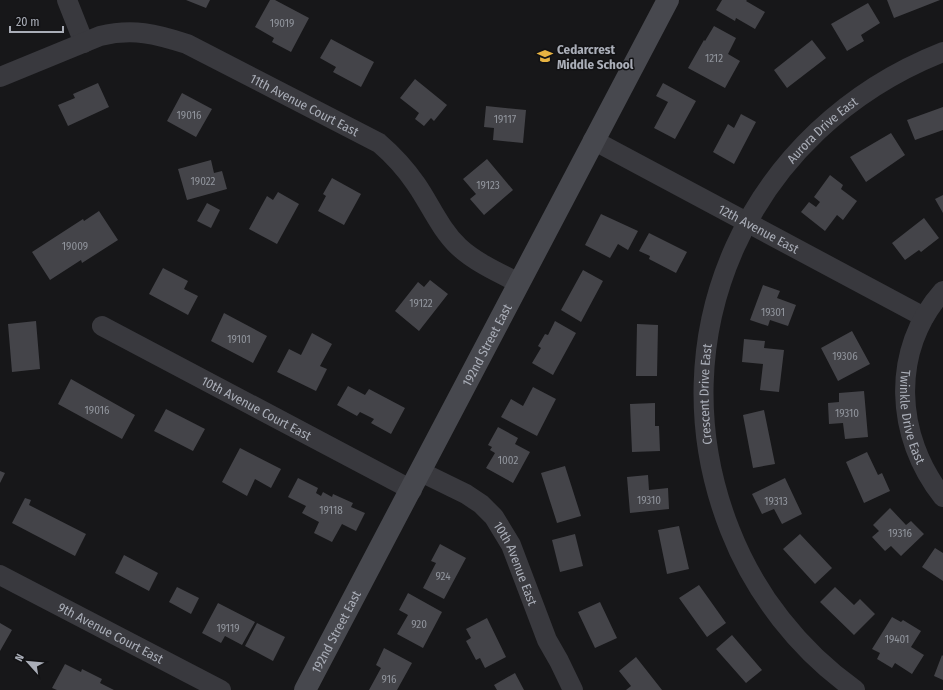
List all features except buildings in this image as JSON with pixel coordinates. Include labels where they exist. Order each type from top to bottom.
[{"type":"street","points":[[0,77],[84,43],[67,0]]},
{"type":"street","name":"192nd Street East","points":[[305,690],[668,0]]},
{"type":"street","name":"11th Avenue Court East","points":[[84,43],[100,36],[118,32],[134,31],[159,35],[187,44],[215,57],[295,100],[363,133],[379,143],[397,160],[415,183],[449,236],[460,248],[486,266],[519,283]]},
{"type":"street","name":"Aurora Drive East","points":[[746,223],[779,173],[797,150],[828,119],[863,92],[895,74],[943,52]]},
{"type":"street","name":"12th Avenue East","points":[[593,140],[924,317]]},
{"type":"street","name":"Crescent Drive East","points":[[746,223],[729,261],[715,301],[707,342],[703,384],[704,426],[710,468],[722,509],[737,548],[757,585],[781,620],[809,651],[840,679],[855,690]]},
{"type":"street","name":"Twinkle Drive East","points":[[943,290],[924,317],[914,340],[907,364],[904,389],[906,414],[911,438],[920,461],[932,483],[943,497]]},
{"type":"street","name":"10th Avenue Court East","points":[[102,326],[416,481]]},
{"type":"street","name":"10th Avenue East","points":[[416,481],[466,494],[481,504],[494,517],[511,545],[547,640],[573,690]]},
{"type":"street","name":"9th Avenue Court East","points":[[0,575],[221,690]]},
{"type":"place","name":"Cedarcrest Middle School","points":[[545,56]]}]
